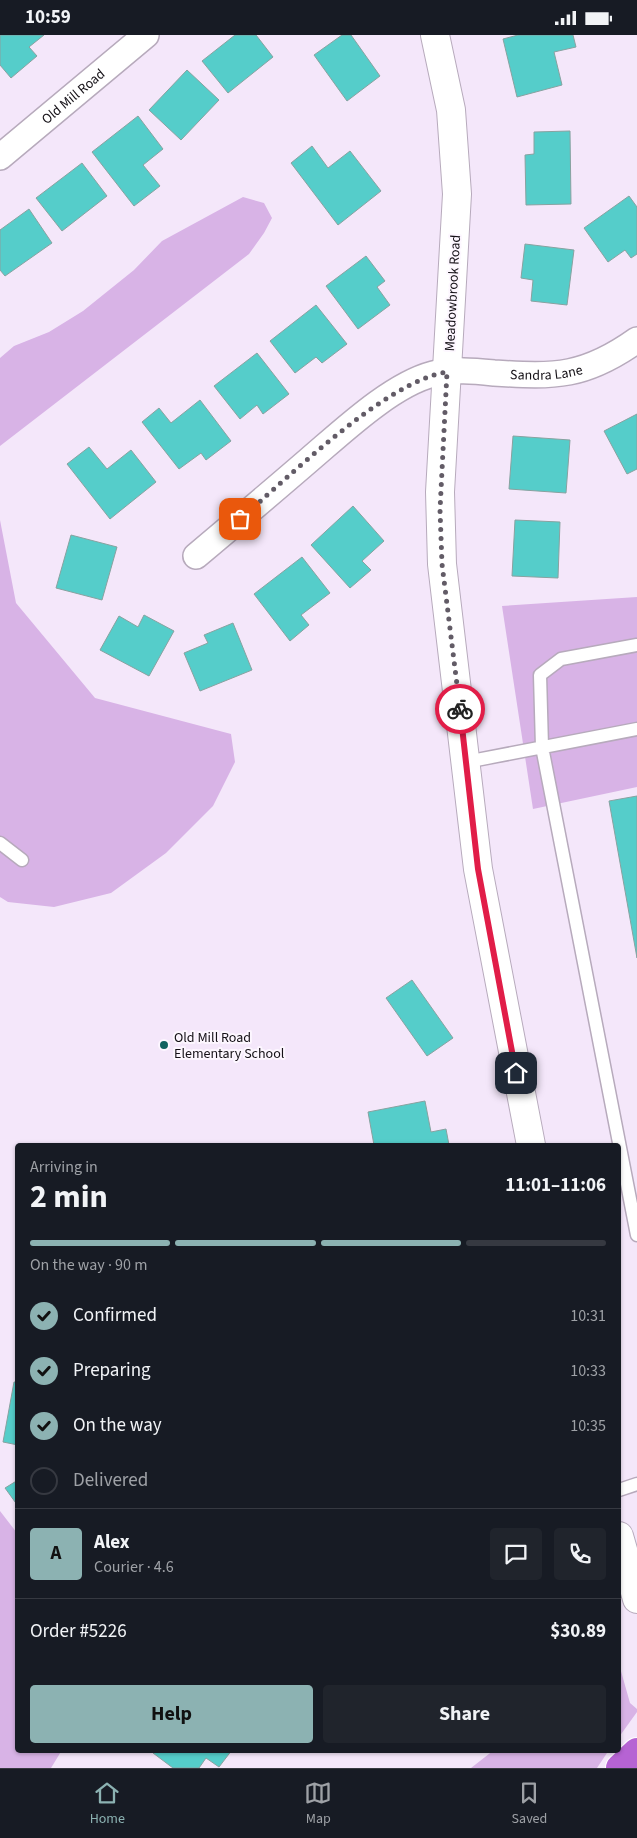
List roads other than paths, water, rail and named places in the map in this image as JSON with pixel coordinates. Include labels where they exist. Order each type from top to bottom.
[{"type":"highway","points":[[620,1768],[637,1752]]},
{"type":"street","name":"Old Mill Road","points":[[0,157],[146,35]]},
{"type":"street","name":"Meadowbrook Road","points":[[435,35],[451,110],[457,194],[440,493],[442,564],[478,869],[531,1143]]},
{"type":"street","name":"Sandra Lane","points":[[196,556],[356,420],[404,387],[433,374],[459,370],[539,376],[586,369],[609,359],[637,340]]},
{"type":"street","points":[[621,1543],[637,1599]]},
{"type":"lane","points":[[619,1143],[542,747],[540,675],[561,659],[637,645]]},
{"type":"lane","points":[[466,762],[637,729]]},
{"type":"lane","points":[[0,843],[22,859]]},
{"type":"lane","points":[[621,1153],[637,1235]]},
{"type":"lane","points":[[621,1489],[637,1484]]},
{"type":"place","name":"Old Mill Road Elementary School","points":[[164,1045]]}]
